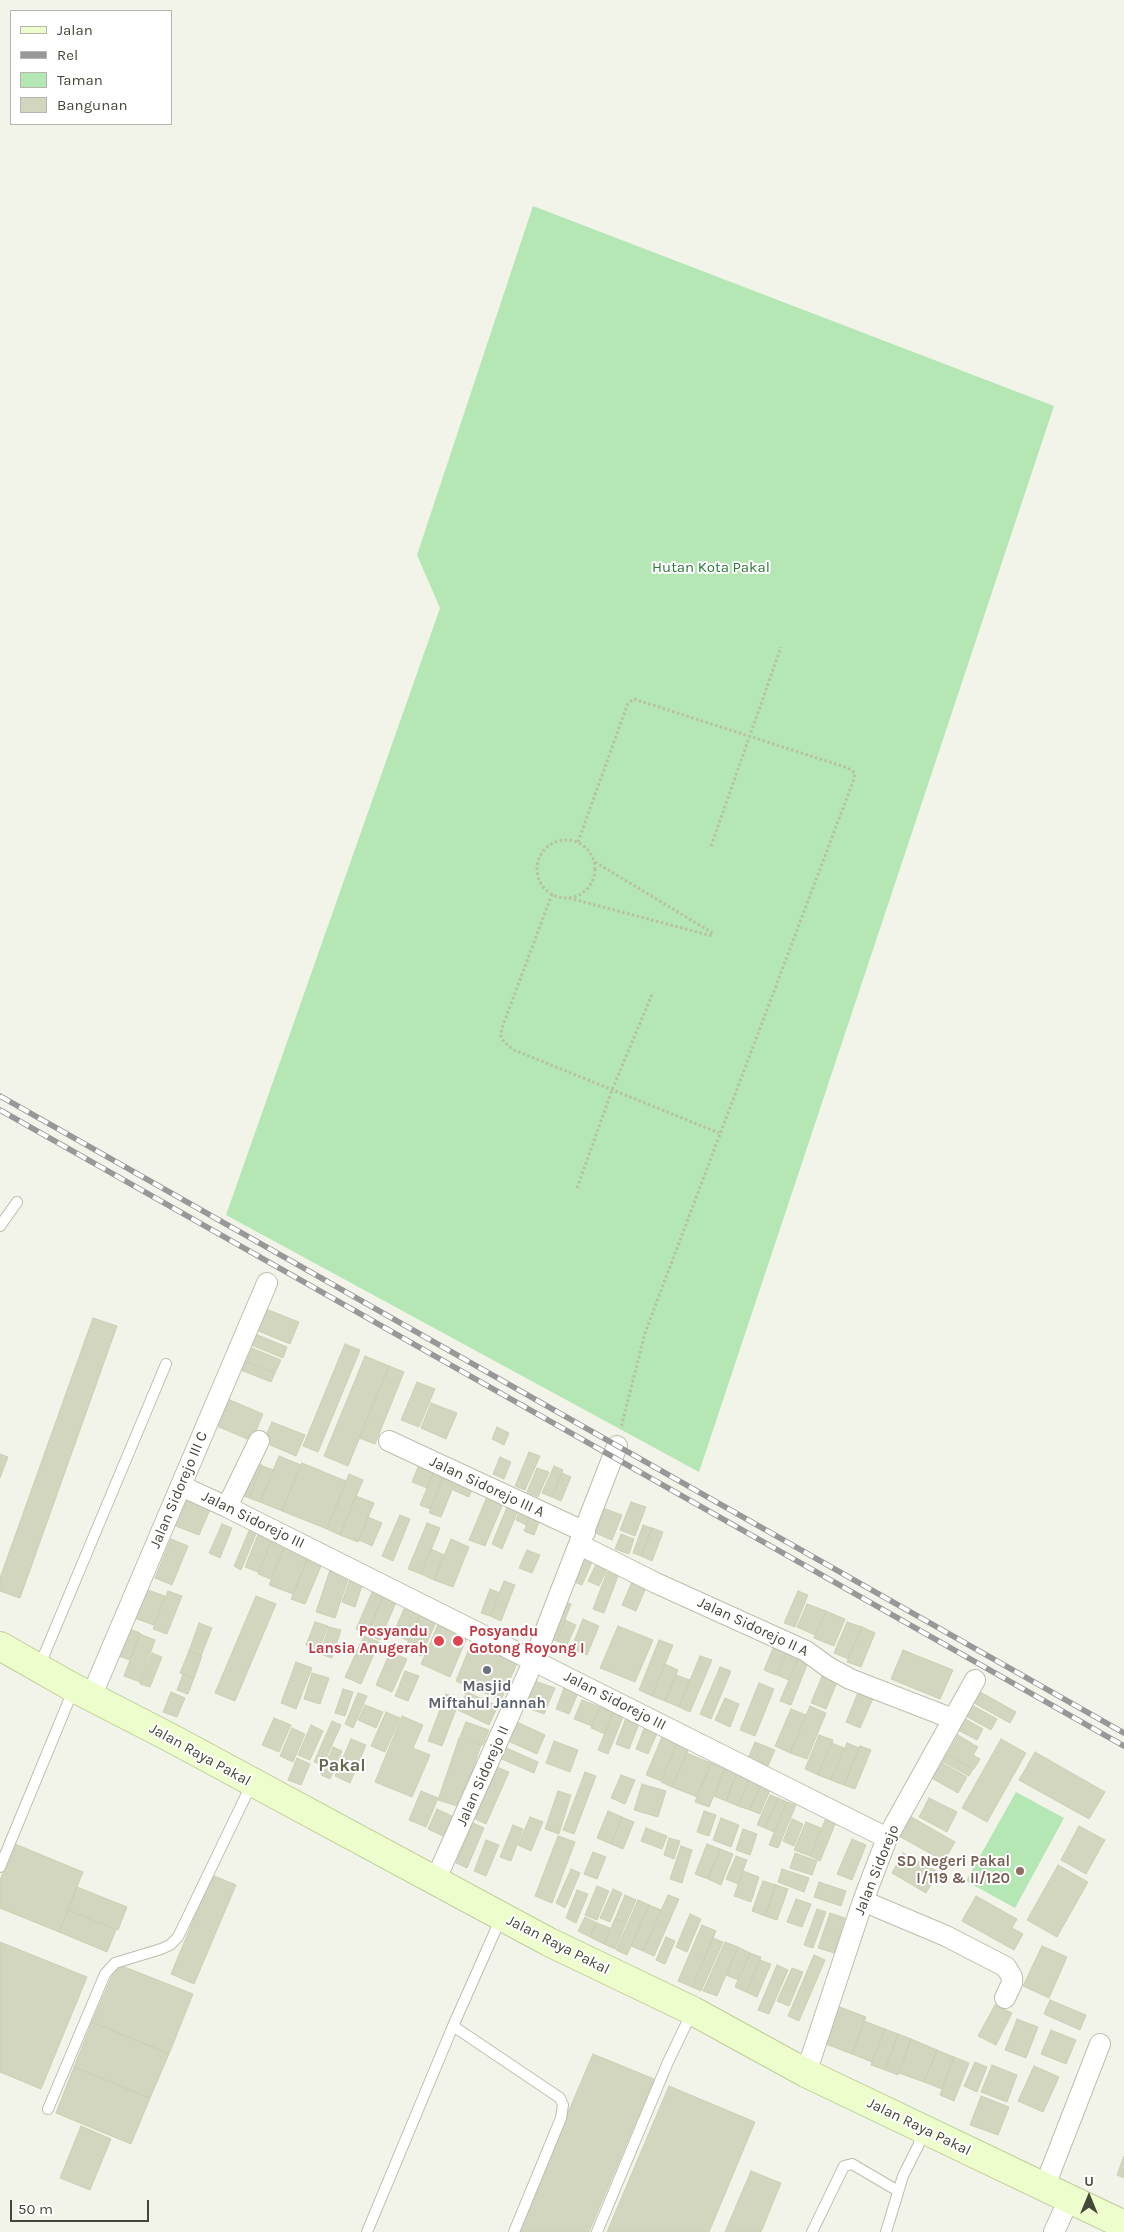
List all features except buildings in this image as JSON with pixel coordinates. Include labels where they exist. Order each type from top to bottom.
[{"type":"main road","name":"Jalan Raya Pakal","points":[[0,1646],[38,1668],[77,1696],[171,1738],[248,1791],[435,1881],[497,1927],[549,1942],[688,2020],[806,2073],[920,2137],[1044,2188],[1124,2226]]},
{"type":"street","name":"Jalan Sidorejo III C","points":[[77,1696],[181,1486],[267,1283]]},
{"type":"street","points":[[228,1507],[259,1441]]},
{"type":"street","name":"Jalan Sidorejo III A","points":[[389,1441],[582,1539]]},
{"type":"street","name":"Jalan Sidorejo II","points":[[435,1881],[534,1660],[617,1446]]},
{"type":"street","name":"Jalan Sidorejo III","points":[[181,1486],[228,1507],[887,1838]]},
{"type":"street","name":"Jalan Sidorejo II A","points":[[582,1539],[656,1583],[806,1651],[828,1667],[850,1679],[953,1719]]},
{"type":"street","name":"Jalan Sidorejo","points":[[806,2073],[863,1900],[887,1838],[975,1680]]},
{"type":"street","points":[[863,1900],[946,1936],[1006,1967],[1012,1977],[1012,1983],[1005,1998]]},
{"type":"street","points":[[1044,2188],[1100,2044]]},
{"type":"street","points":[[1054,2232],[1069,2199]]},
{"type":"lane","points":[[0,1226],[17,1202]]},
{"type":"lane","points":[[38,1668],[166,1364]]},
{"type":"lane","points":[[0,1867],[54,1738],[77,1696]]},
{"type":"lane","points":[[48,2109],[105,1974],[115,1963],[170,1945],[178,1937],[248,1791]]},
{"type":"lane","points":[[367,2232],[453,2026],[497,1927]]},
{"type":"lane","points":[[597,2232],[688,2020]]},
{"type":"lane","points":[[453,2026],[560,2098],[563,2105],[561,2118],[514,2232]]},
{"type":"lane","points":[[886,2232],[898,2191],[920,2137]]},
{"type":"lane","points":[[812,2232],[844,2166],[852,2164],[898,2191]]},
{"type":"path","points":[[711,846],[781,647]]},
{"type":"path","points":[[578,842],[628,703],[634,699],[848,768],[854,773],[854,779],[718,1133],[644,1333],[617,1446]]},
{"type":"path","points":[[560,840],[578,842],[588,850],[595,862],[712,932],[712,936],[552,894],[539,882],[537,864],[544,848],[560,840]]},
{"type":"path","points":[[569,898],[585,892],[594,878],[595,862]]},
{"type":"path","points":[[552,894],[502,1028],[501,1036],[504,1042],[514,1050],[718,1133]]},
{"type":"path","points":[[577,1188],[612,1090],[653,992]]},
{"type":"green space","name":"Hutan Kota Pakal","points":[[533,206],[1054,406],[699,1472],[226,1215],[440,608],[417,555]]},
{"type":"green space","points":[[1016,1792],[1064,1818],[1015,1908],[966,1881]]},
{"type":"railway","points":[[0,1096],[1124,1733]]},
{"type":"railway","points":[[0,1110],[1124,1746]]},
{"type":"place","name":"Posyandu Lansia Anugerah","points":[[439,1641]]},
{"type":"place","name":"Posyandu Gotong Royong I","points":[[458,1641]]},
{"type":"place","name":"Masjid Miftahul Jannah","points":[[487,1670]]},
{"type":"place","name":"SD Negeri Pakal I/119 & II/120","points":[[1020,1871]]},
{"type":"district","name":"Pakal","points":[[342,1766]]}]
